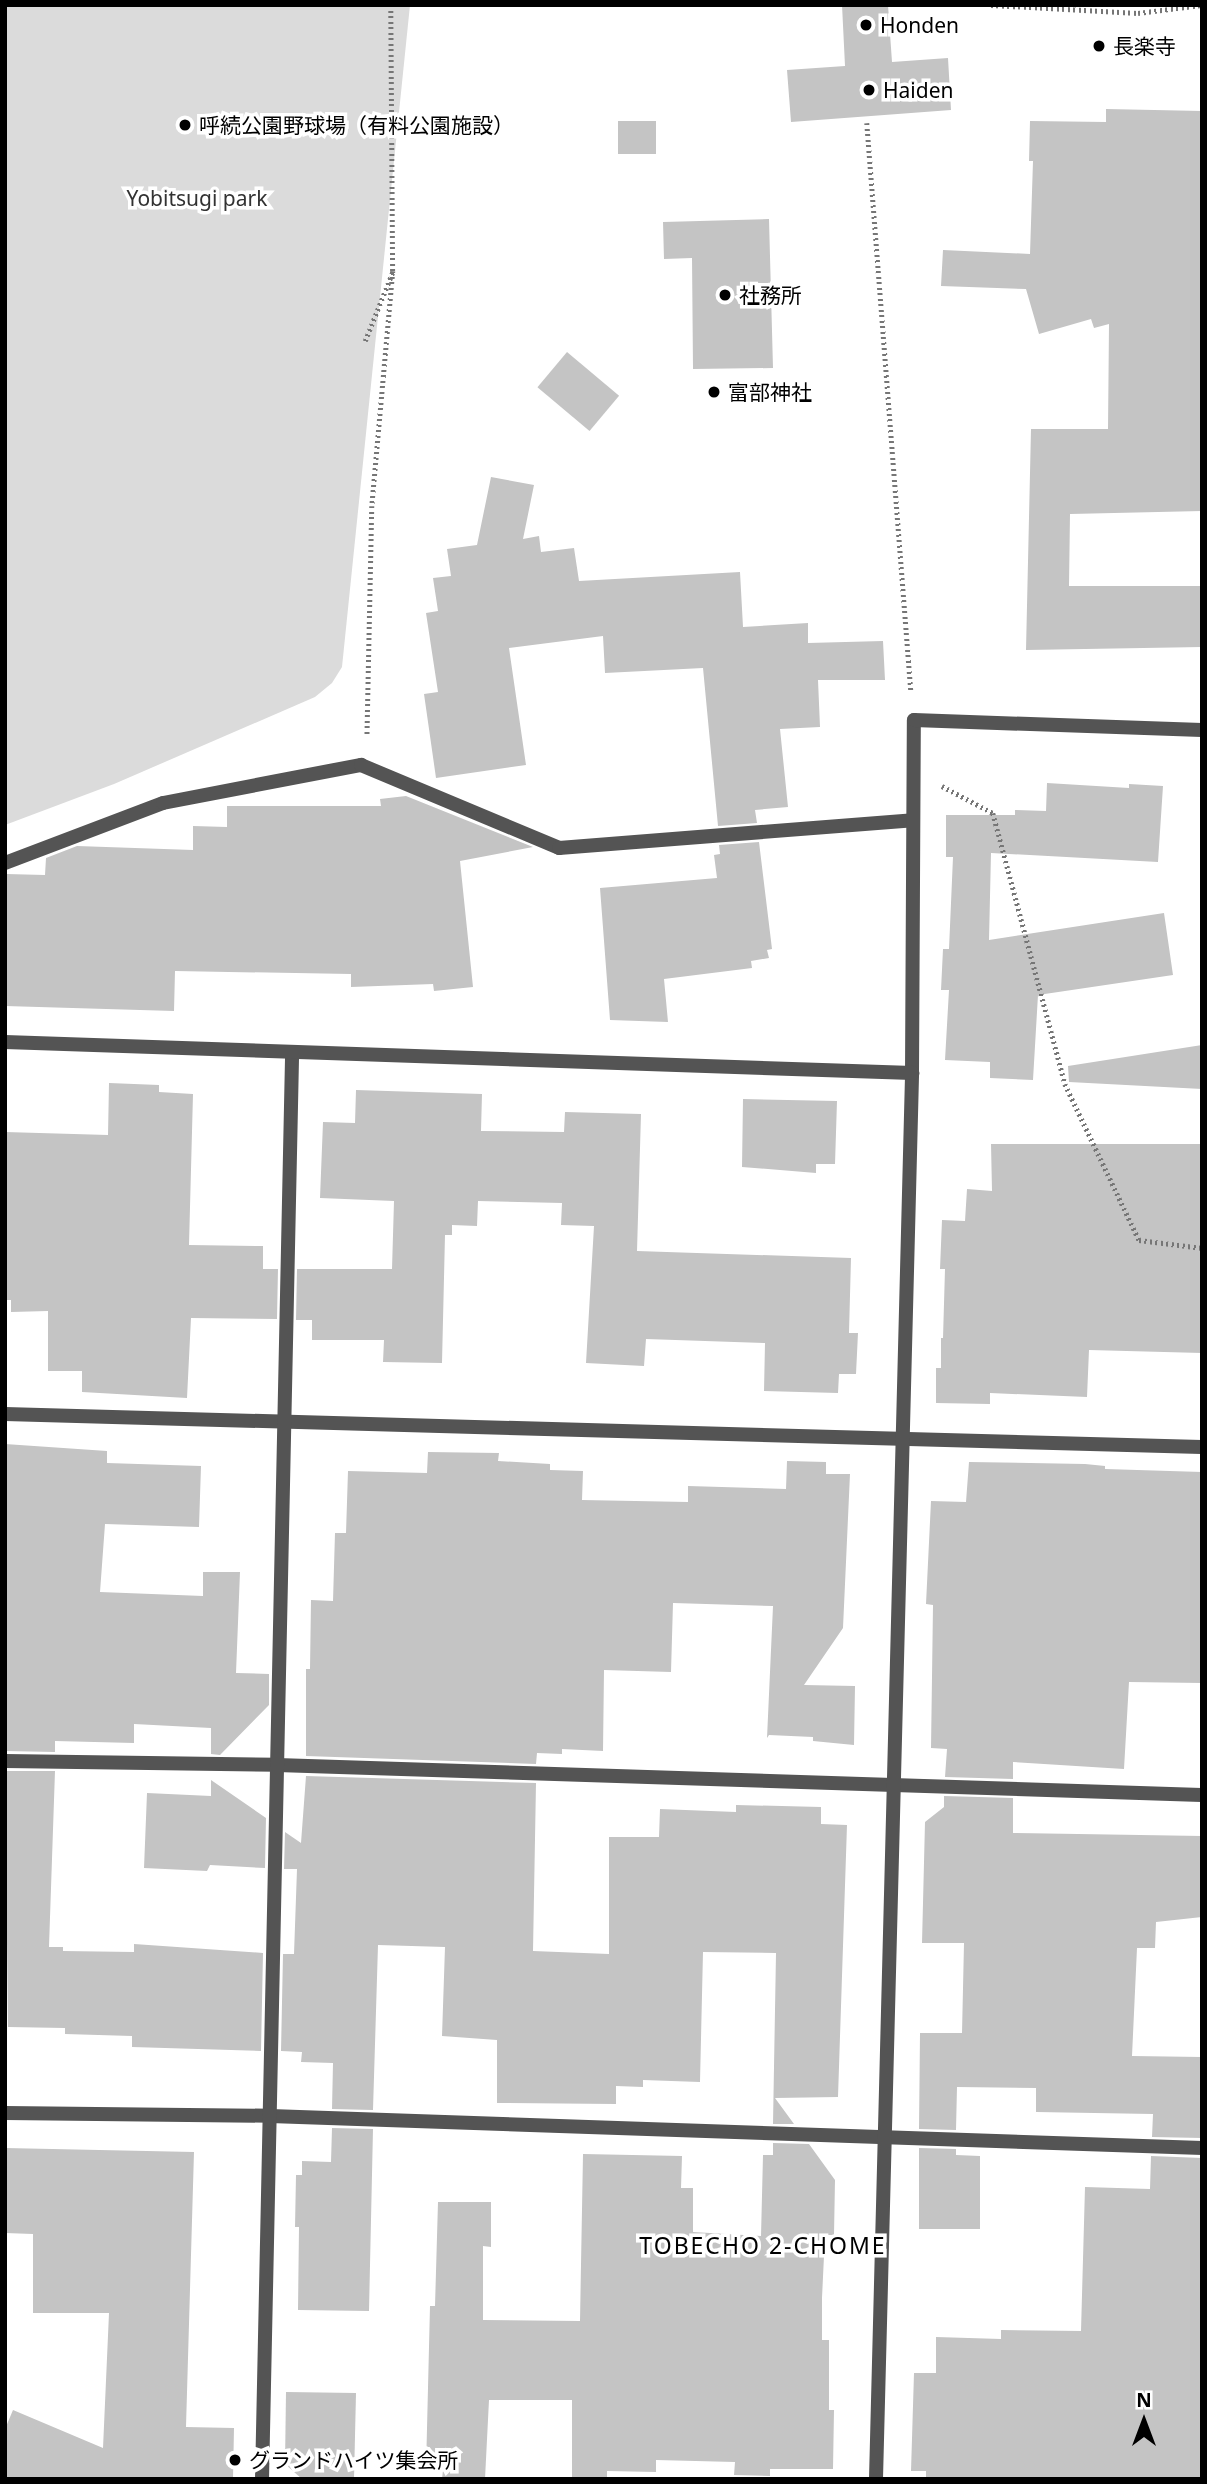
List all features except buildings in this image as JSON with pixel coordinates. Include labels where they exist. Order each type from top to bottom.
[{"type":"street","points":[[876,2479],[912,1073],[914,720],[1202,730]]},
{"type":"street","points":[[5,863],[163,803],[361,765],[559,848],[913,820]]},
{"type":"street","points":[[5,1042],[912,1073]]},
{"type":"street","points":[[262,2479],[292,1053]]},
{"type":"street","points":[[5,1414],[1202,1447]]},
{"type":"street","points":[[5,1761],[277,1765],[1202,1795]]},
{"type":"street","points":[[5,2113],[270,2116],[885,2135],[1202,2148]]},
{"type":"path","points":[[367,742],[372,506],[393,271],[391,5]]},
{"type":"path","points":[[991,5],[1138,13],[1201,5]]},
{"type":"path","points":[[867,123],[914,720]]},
{"type":"path","points":[[365,341],[393,271]]},
{"type":"path","points":[[914,770],[993,813],[1065,1084],[1139,1240],[1202,1248]]},
{"type":"green space","name":"Yobitsugi park","points":[[5,5],[410,5],[342,667],[332,683],[315,697],[114,784],[5,825]]},
{"type":"place","name":"Honden","points":[[866,25]]},
{"type":"place","name":"長楽寺","points":[[1099,46]]},
{"type":"place","name":"Haiden","points":[[869,90]]},
{"type":"place","name":"呼続公園野球場（有料公園施設）","points":[[185,125]]},
{"type":"place","name":"社務所","points":[[725,295]]},
{"type":"place","name":"富部神社","points":[[714,392]]},
{"type":"place","name":"グランドハイツ集会所","points":[[235,2460]]},
{"type":"district","name":"TOBECHO 2-CHOME","points":[[763,2245]]}]
